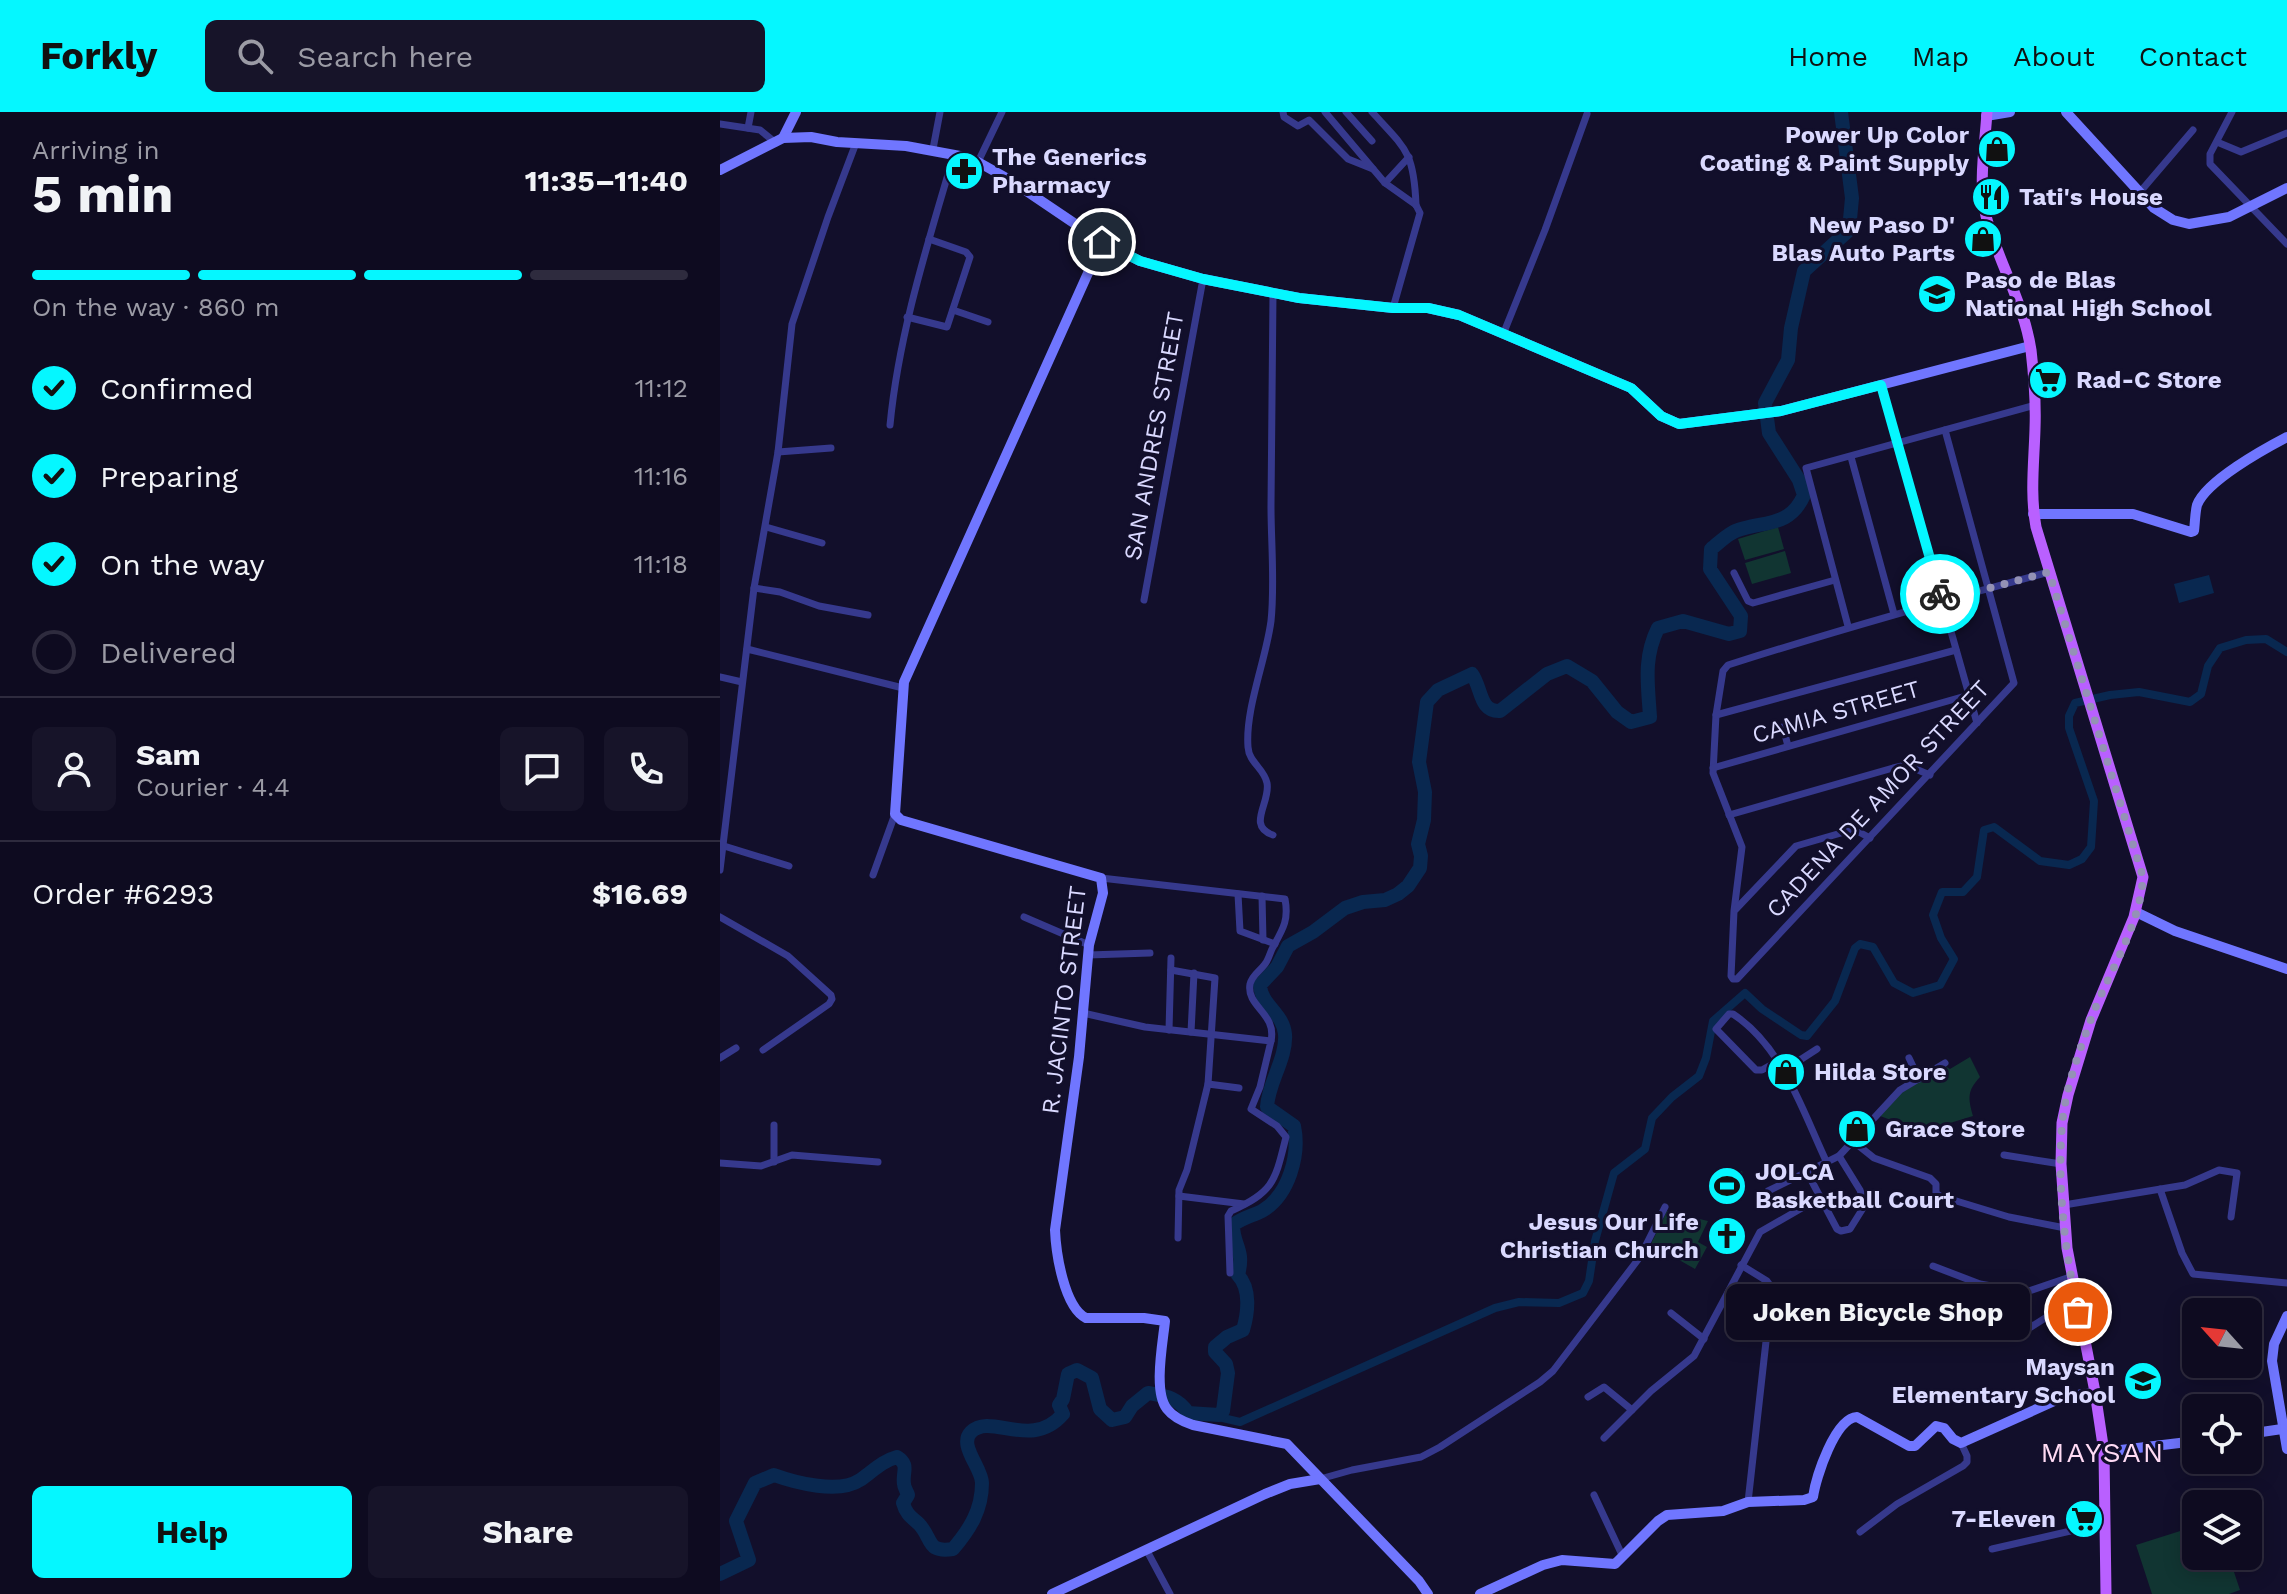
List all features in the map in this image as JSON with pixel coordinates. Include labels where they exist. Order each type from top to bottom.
[{"type":"main road","points":[[1986,114],[1982,191],[1985,214],[2020,305],[2030,346],[2035,405],[2033,514],[2143,877],[2137,913],[2091,1020],[2062,1123],[2060,1163],[2070,1277],[2095,1392],[2104,1452],[2106,1594]]},
{"type":"street","points":[[748,128],[751,112]]},
{"type":"street","points":[[780,141],[796,112]]},
{"type":"street","points":[[933,149],[940,112]]},
{"type":"street","points":[[978,162],[1002,112]]},
{"type":"street","points":[[1283,112],[1284,117],[1298,126],[1309,120],[1348,159],[1374,169]]},
{"type":"street","points":[[1326,112],[1385,183],[1416,205]]},
{"type":"street","points":[[1346,112],[1372,141]]},
{"type":"street","points":[[1986,114],[2010,112]]},
{"type":"street","points":[[2066,112],[2154,208],[2173,220],[2189,224],[2229,217],[2287,188]]},
{"type":"street","points":[[2232,112],[2210,154],[2210,164],[2287,244]]},
{"type":"street","points":[[1374,113],[1407,150],[1415,175],[1416,205],[1420,213],[1393,308]]},
{"type":"street","points":[[1504,332],[1587,114]]},
{"type":"street","points":[[720,124],[760,130],[780,141]]},
{"type":"street","points":[[2140,192],[2193,130]]},
{"type":"street","points":[[2217,142],[2241,152],[2287,133]]},
{"type":"street","points":[[720,170],[780,141],[811,137],[933,149],[954,154],[978,162],[1102,242],[1140,261],[1203,279],[1273,293],[1393,308],[1448,311],[1631,388],[1671,422],[1687,424],[1781,411],[2030,346]]},
{"type":"street","points":[[720,870],[754,588],[778,452],[792,324],[856,143]]},
{"type":"street","points":[[890,425],[907,317],[954,154]]},
{"type":"street","points":[[1385,183],[1409,157]]},
{"type":"street","points":[[907,317],[946,328],[949,326],[969,254],[929,239]]},
{"type":"street","points":[[873,875],[895,814],[903,688],[1102,242]]},
{"type":"street","name":"SAN ANDRES STREET","points":[[1144,600],[1203,279]]},
{"type":"street","points":[[1273,293],[1271,620],[1248,727],[1251,761],[1263,773],[1268,784],[1260,826],[1273,835]]},
{"type":"street","points":[[953,310],[988,322]]},
{"type":"street","points":[[1881,385],[1977,723]]},
{"type":"street","points":[[1848,626],[1806,468],[2035,405]]},
{"type":"street","points":[[1945,430],[1989,589]]},
{"type":"street","points":[[2033,514],[2133,514],[2193,532],[2197,505],[2210,488],[2255,454],[2287,437]]},
{"type":"street","points":[[778,452],[831,448]]},
{"type":"street","points":[[1851,457],[1894,614]]},
{"type":"street","points":[[766,527],[822,543]]},
{"type":"street","points":[[1734,911],[1742,847],[1714,779],[1713,768],[1716,715],[1723,671],[1728,665],[1848,626],[2049,572]]},
{"type":"street","points":[[1734,573],[1748,601],[1753,603],[1835,580]]},
{"type":"street","points":[[754,588],[780,592],[819,606],[868,615]]},
{"type":"street","name":"CADENA DE AMOR STREET","points":[[1734,911],[1731,976],[1737,979],[2014,683],[1989,589]]},
{"type":"street","points":[[747,649],[903,688]]},
{"type":"street","points":[[1716,715],[1956,650]]},
{"type":"street","points":[[720,677],[742,682]]},
{"type":"street","name":"CAMIA STREET","points":[[1713,768],[1969,695]]},
{"type":"street","points":[[1783,727],[1788,746]]},
{"type":"street","points":[[1729,815],[1906,765],[1930,775]]},
{"type":"street","name":"R. JACINTO STREET","points":[[895,814],[897,818],[916,824],[1101,878],[1101,905],[1089,950],[1055,1230],[1056,1257],[1080,1315],[1086,1318],[1165,1321],[1160,1373],[1163,1403],[1167,1410],[1181,1421],[1193,1425],[1287,1444],[1299,1453],[1428,1594]]},
{"type":"street","points":[[1734,911],[1796,846],[1848,831],[1870,838]]},
{"type":"street","points":[[724,846],[789,866]]},
{"type":"street","points":[[1101,878],[1285,899],[1287,922],[1266,963],[1253,977],[1249,987],[1254,1001],[1270,1020],[1273,1030],[1260,1087],[1251,1109],[1277,1126],[1286,1137],[1266,1192],[1231,1211],[1228,1216],[1230,1273]]},
{"type":"street","points":[[1238,894],[1240,931],[1275,944]]},
{"type":"street","points":[[1262,896],[1263,940]]},
{"type":"street","points":[[2137,913],[2175,931],[2287,969]]},
{"type":"street","points":[[720,917],[788,956],[831,995],[829,1004],[763,1050]]},
{"type":"street","points":[[1024,917],[1089,950],[1150,953]]},
{"type":"street","points":[[1169,1030],[1171,958]]},
{"type":"street","points":[[1171,970],[1215,978],[1208,1084],[1179,1196],[1178,1238]]},
{"type":"street","points":[[1191,1032],[1194,973]]},
{"type":"street","points":[[1083,1013],[1169,1030],[1271,1041]]},
{"type":"street","points":[[1778,1061],[1756,1070],[1716,1029],[1729,1014],[1733,1014],[1765,1040],[1778,1061],[1827,1163]]},
{"type":"street","points":[[720,1058],[736,1048]]},
{"type":"street","points":[[1783,1071],[1817,1049]]},
{"type":"street","points":[[1909,1058],[1919,1079]]},
{"type":"street","points":[[1768,1191],[1839,1156],[1900,1090],[1945,1063]]},
{"type":"street","points":[[1208,1084],[1239,1088]]},
{"type":"street","points":[[774,1125],[774,1162]]},
{"type":"street","points":[[1854,1142],[1874,1158],[1930,1178],[1940,1196],[2009,1217],[2065,1228]]},
{"type":"street","points":[[720,1163],[761,1166],[792,1155],[878,1162]]},
{"type":"street","points":[[2004,1155],[2060,1163]]},
{"type":"street","points":[[1807,1172],[1841,1231],[1850,1229],[1865,1205],[1860,1190],[1839,1156]]},
{"type":"street","points":[[2064,1205],[2185,1185],[2219,1170],[2236,1171],[2231,1217]]},
{"type":"street","points":[[2160,1189],[2182,1253],[2193,1274],[2287,1283]]},
{"type":"street","points":[[1179,1196],[1245,1205]]},
{"type":"street","points":[[1604,1438],[1687,1363],[1704,1339],[1760,1232],[1821,1197]]},
{"type":"street","points":[[1052,1594],[1278,1488],[1421,1457],[1440,1447],[1553,1371],[1640,1257],[1665,1207]]},
{"type":"street","points":[[1741,1265],[1767,1281],[1772,1288],[1748,1502]]},
{"type":"street","points":[[1933,1266],[1980,1284],[2026,1292],[2070,1277]]},
{"type":"street","points":[[1946,1318],[1955,1314],[2023,1332],[2073,1300]]},
{"type":"street","points":[[1671,1313],[1704,1339]]},
{"type":"street","points":[[2287,1316],[2272,1351],[2287,1449]]},
{"type":"street","points":[[1588,1397],[1604,1387],[1632,1410]]},
{"type":"street","points":[[1961,1443],[2061,1398],[2095,1392]]},
{"type":"street","points":[[1480,1594],[1543,1565],[1562,1560],[1615,1564],[1663,1517],[1723,1511],[1748,1502],[1813,1497],[1816,1476],[1846,1419],[1852,1416],[1909,1446],[1915,1446],[1936,1426],[1944,1428],[1961,1443],[1967,1456],[1963,1466],[1897,1504],[1860,1532]]},
{"type":"street","points":[[2262,1432],[2282,1429]]},
{"type":"street","points":[[2104,1452],[2182,1443]]},
{"type":"street","points":[[1594,1495],[1623,1557]]},
{"type":"street","points":[[1992,1549],[2105,1523]]},
{"type":"street","points":[[1146,1549],[1170,1594]]},
{"type":"green space","points":[[1778,527],[1784,549],[1745,560],[1738,539]]},
{"type":"green space","points":[[1785,551],[1791,573],[1752,584],[1745,563]]},
{"type":"green space","points":[[1970,1057],[1980,1077],[1970,1095],[1973,1116],[1950,1123],[1943,1139],[1880,1116],[1901,1093],[1945,1066],[1950,1069]]},
{"type":"green space","name":"JOLCA Basketball Court","points":[[1742,1171],[1747,1190],[1713,1200],[1708,1181]]},
{"type":"green space","points":[[1667,1211],[1708,1221],[1698,1242],[1707,1247],[1695,1269],[1651,1244]]},
{"type":"green space","points":[[2182,1530],[2182,1570],[2233,1570],[2240,1590],[2229,1594],[2152,1594],[2136,1545]]},
{"type":"water","points":[[2209,575],[2214,593],[2179,603],[2174,584]]},
{"type":"waterway","points":[[720,1574],[749,1560],[736,1521],[755,1483],[774,1475],[805,1484],[841,1486],[860,1480],[897,1457],[904,1466],[904,1485],[908,1495],[903,1503],[907,1513],[919,1524],[934,1547],[953,1549],[974,1519],[980,1502],[981,1477],[967,1443],[971,1432],[989,1426],[1025,1431],[1051,1425],[1063,1414],[1059,1405],[1068,1374],[1077,1370],[1092,1378],[1100,1409],[1112,1420],[1125,1417],[1132,1406],[1148,1393],[1175,1400],[1188,1413],[1219,1415],[1223,1411],[1228,1373],[1215,1347],[1243,1330],[1247,1309],[1247,1294],[1238,1275],[1240,1259],[1233,1225],[1271,1204],[1286,1185],[1294,1161],[1294,1126],[1267,1107],[1285,1034],[1260,985],[1277,967],[1288,946],[1345,908],[1385,900],[1398,894],[1408,886],[1420,868],[1418,844],[1424,820],[1425,792],[1419,762],[1427,702],[1438,690],[1472,674],[1488,708],[1500,711],[1547,674],[1567,666],[1592,681],[1617,712],[1631,722],[1650,717],[1648,661],[1658,628],[1683,621],[1729,634],[1740,631],[1741,616],[1710,569],[1711,549],[1734,531],[1784,518],[1792,513],[1804,495],[1799,480],[1769,433],[1765,403],[1788,360],[1791,328],[1804,271],[1849,230],[1852,198],[1841,112]]},
{"type":"waterway","points":[[1210,1415],[1240,1422],[1495,1308],[1519,1302],[1559,1303],[1583,1293],[1589,1281],[1595,1241],[1614,1173],[1645,1149],[1652,1118],[1699,1076],[1713,1021],[1745,993],[1762,1009],[1807,1036],[1835,1001],[1855,948],[1860,944],[1873,947],[1894,983],[1913,993],[1940,985],[1954,959],[1941,938],[1933,915],[1942,892],[1963,892],[1977,877],[1984,830],[1994,827],[2040,861],[2069,865],[2082,859],[2091,847],[2094,801],[2069,728],[2069,716],[2075,703],[2139,692],[2190,702],[2201,694],[2208,666],[2220,648],[2246,640],[2266,639],[2287,652]]},
{"type":"way so far","points":[[1940,594],[1942,601],[2049,572],[2143,877],[2134,917],[2091,1020],[2062,1123],[2065,1228],[2070,1277],[2078,1312]]},
{"type":"place","name":"Power Up Color Coating & Paint Supply","points":[[1997,149]]},
{"type":"place","name":"The Generics Pharmacy","points":[[964,171]]},
{"type":"place","name":"Tati's House","points":[[1991,197]]},
{"type":"place","name":"New Paso D' Blas Auto Parts","points":[[1983,239]]},
{"type":"place","name":"Paso de Blas National High School","points":[[1937,294]]},
{"type":"place","name":"Rad-C Store","points":[[2048,380]]},
{"type":"place","name":"Hilda Store","points":[[1786,1072]]},
{"type":"place","name":"Grace Store","points":[[1857,1129]]},
{"type":"place","name":"JOLCA Basketball Court","points":[[1727,1186]]},
{"type":"place","name":"Jesus Our Life Christian Church","points":[[1727,1236]]},
{"type":"place","name":"Joken Bicycle Shop","points":[[2078,1312]]},
{"type":"place","name":"Maysan Elementary School","points":[[2143,1381]]},
{"type":"place","name":"7-Eleven","points":[[2084,1519]]},
{"type":"district","name":"MAYSAN","points":[[2103,1452]]},
{"type":"route","points":[[1102,242],[1140,261],[1203,279],[1299,298],[1373,307],[1448,311],[1631,388],[1661,416],[1679,424],[1781,411],[1881,385],[1940,594]]}]
